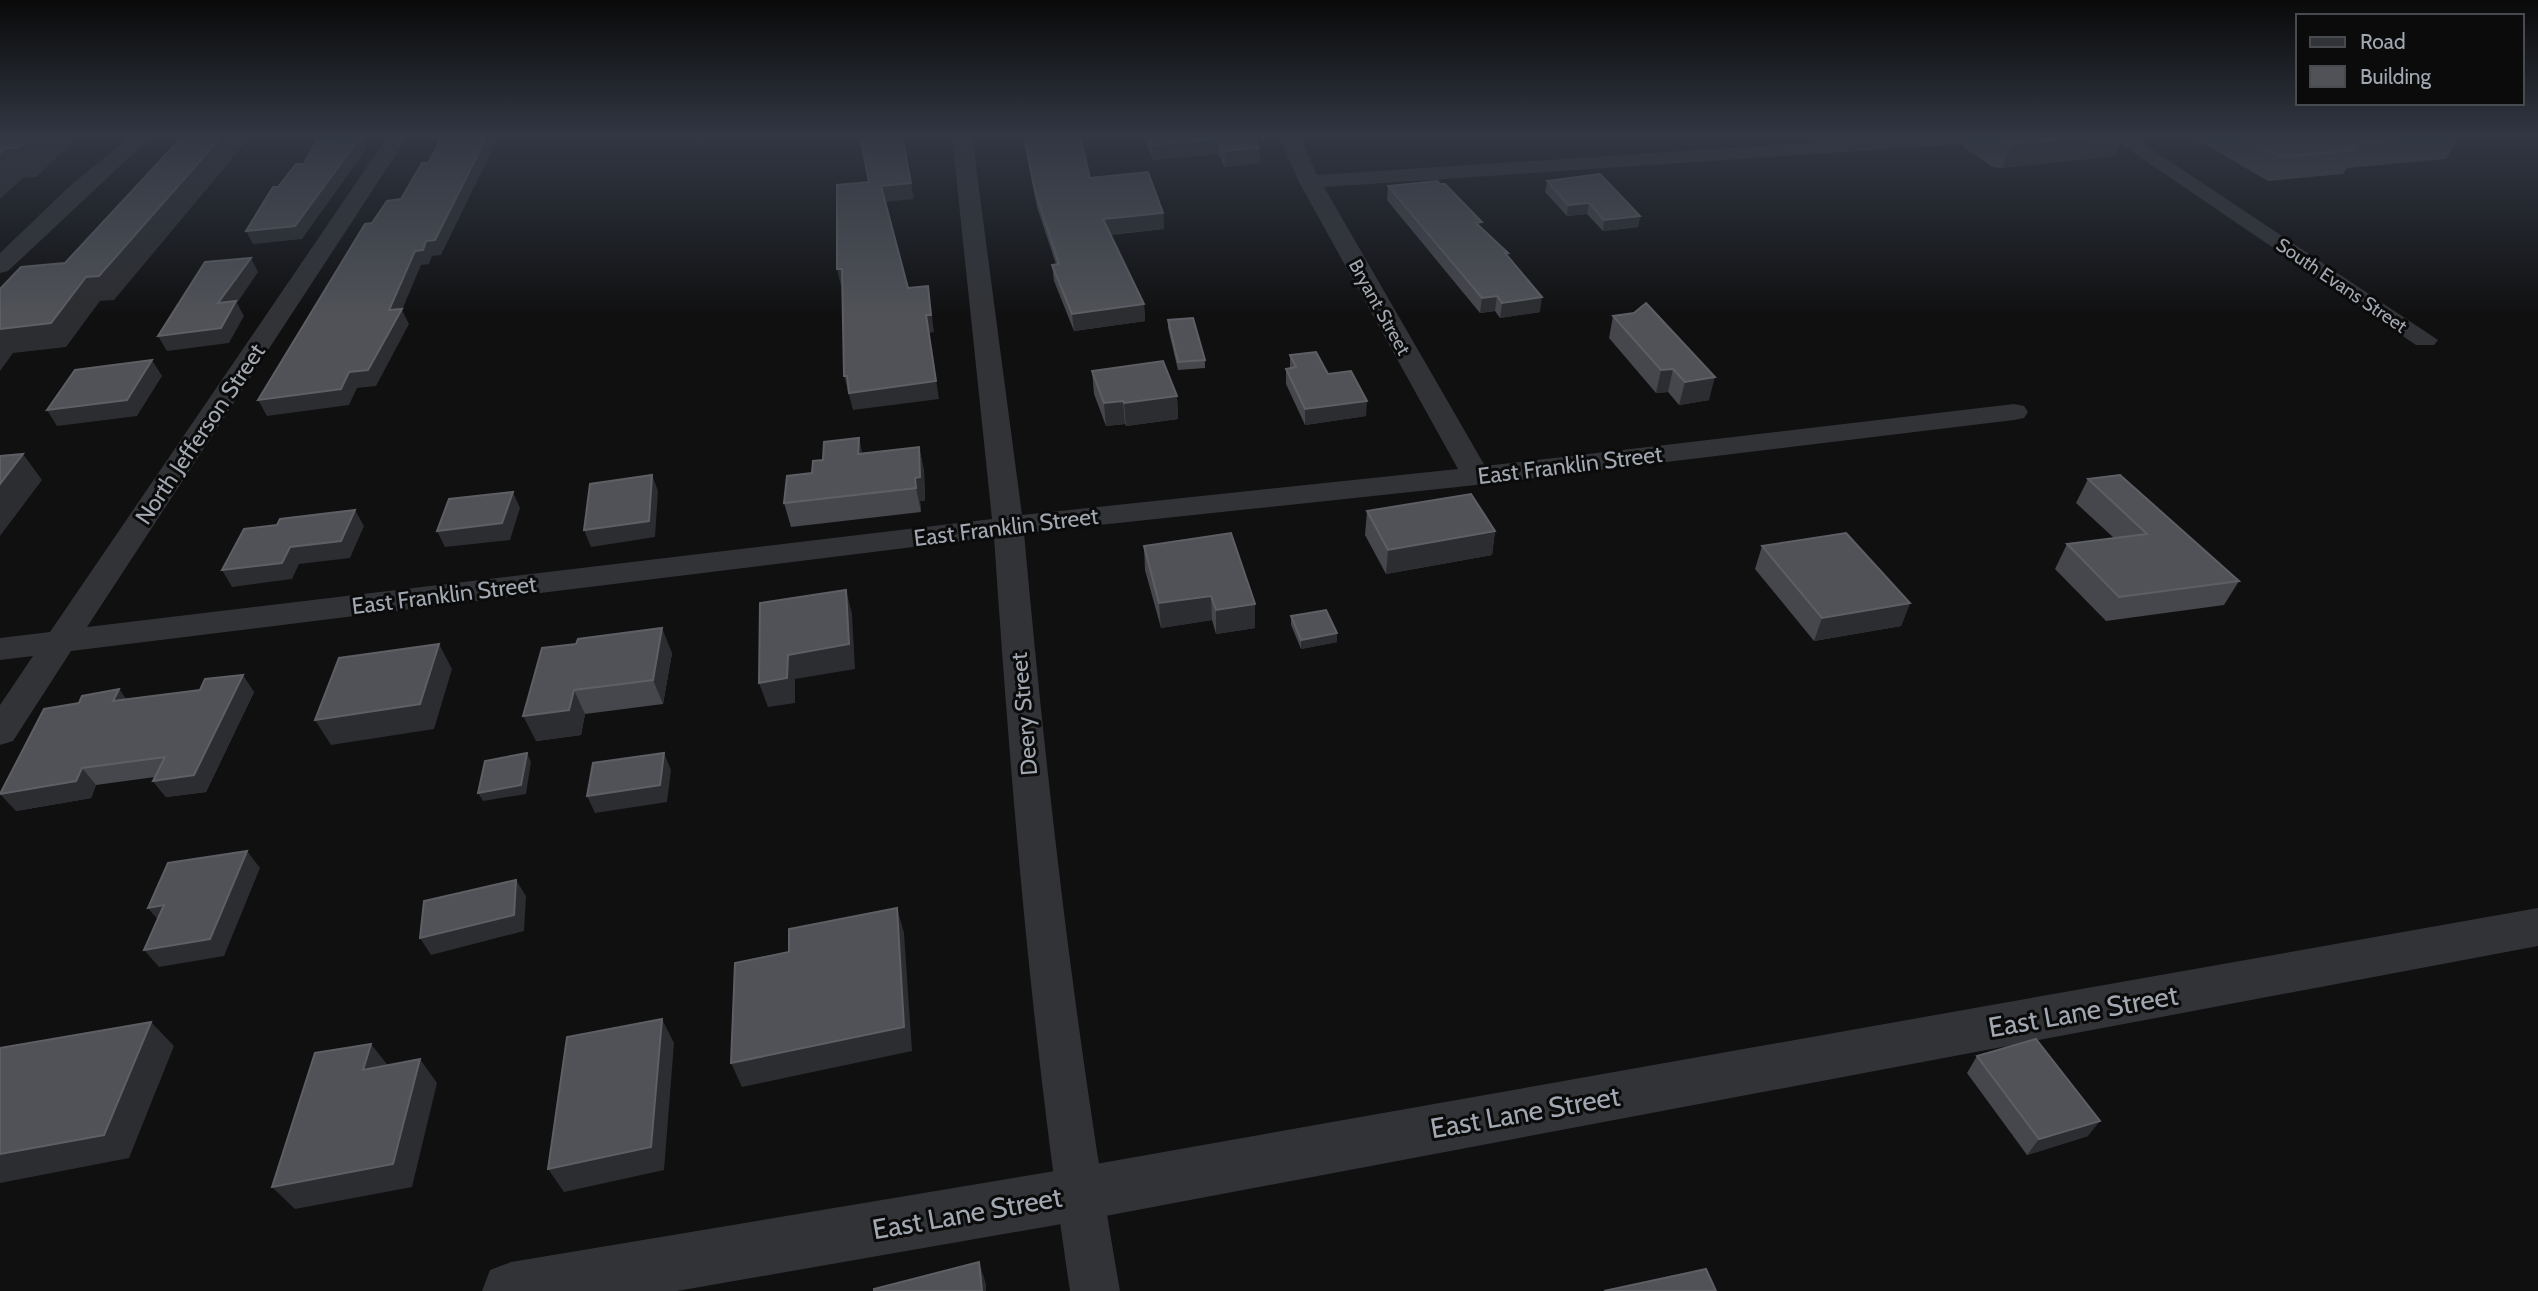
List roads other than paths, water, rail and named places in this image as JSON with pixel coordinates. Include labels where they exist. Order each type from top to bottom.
[{"type":"street","points":[[0,267],[73,196]]},
{"type":"street","name":"North Jefferson Street","points":[[0,732],[358,196]]},
{"type":"street","name":"Deery Street","points":[[969,196],[1008,526],[1026,750],[1079,1194],[1095,1291]]},
{"type":"street","name":"Bryant Street","points":[[1318,196],[1476,476]]},
{"type":"street","name":"South Evans Street","points":[[2209,196],[2425,340]]},
{"type":"street","name":"East Franklin Street","points":[[0,649],[1008,526],[1476,476],[2014,412]]},
{"type":"street","name":"East Lane Street","points":[[511,1291],[1079,1194],[2538,928]]}]
